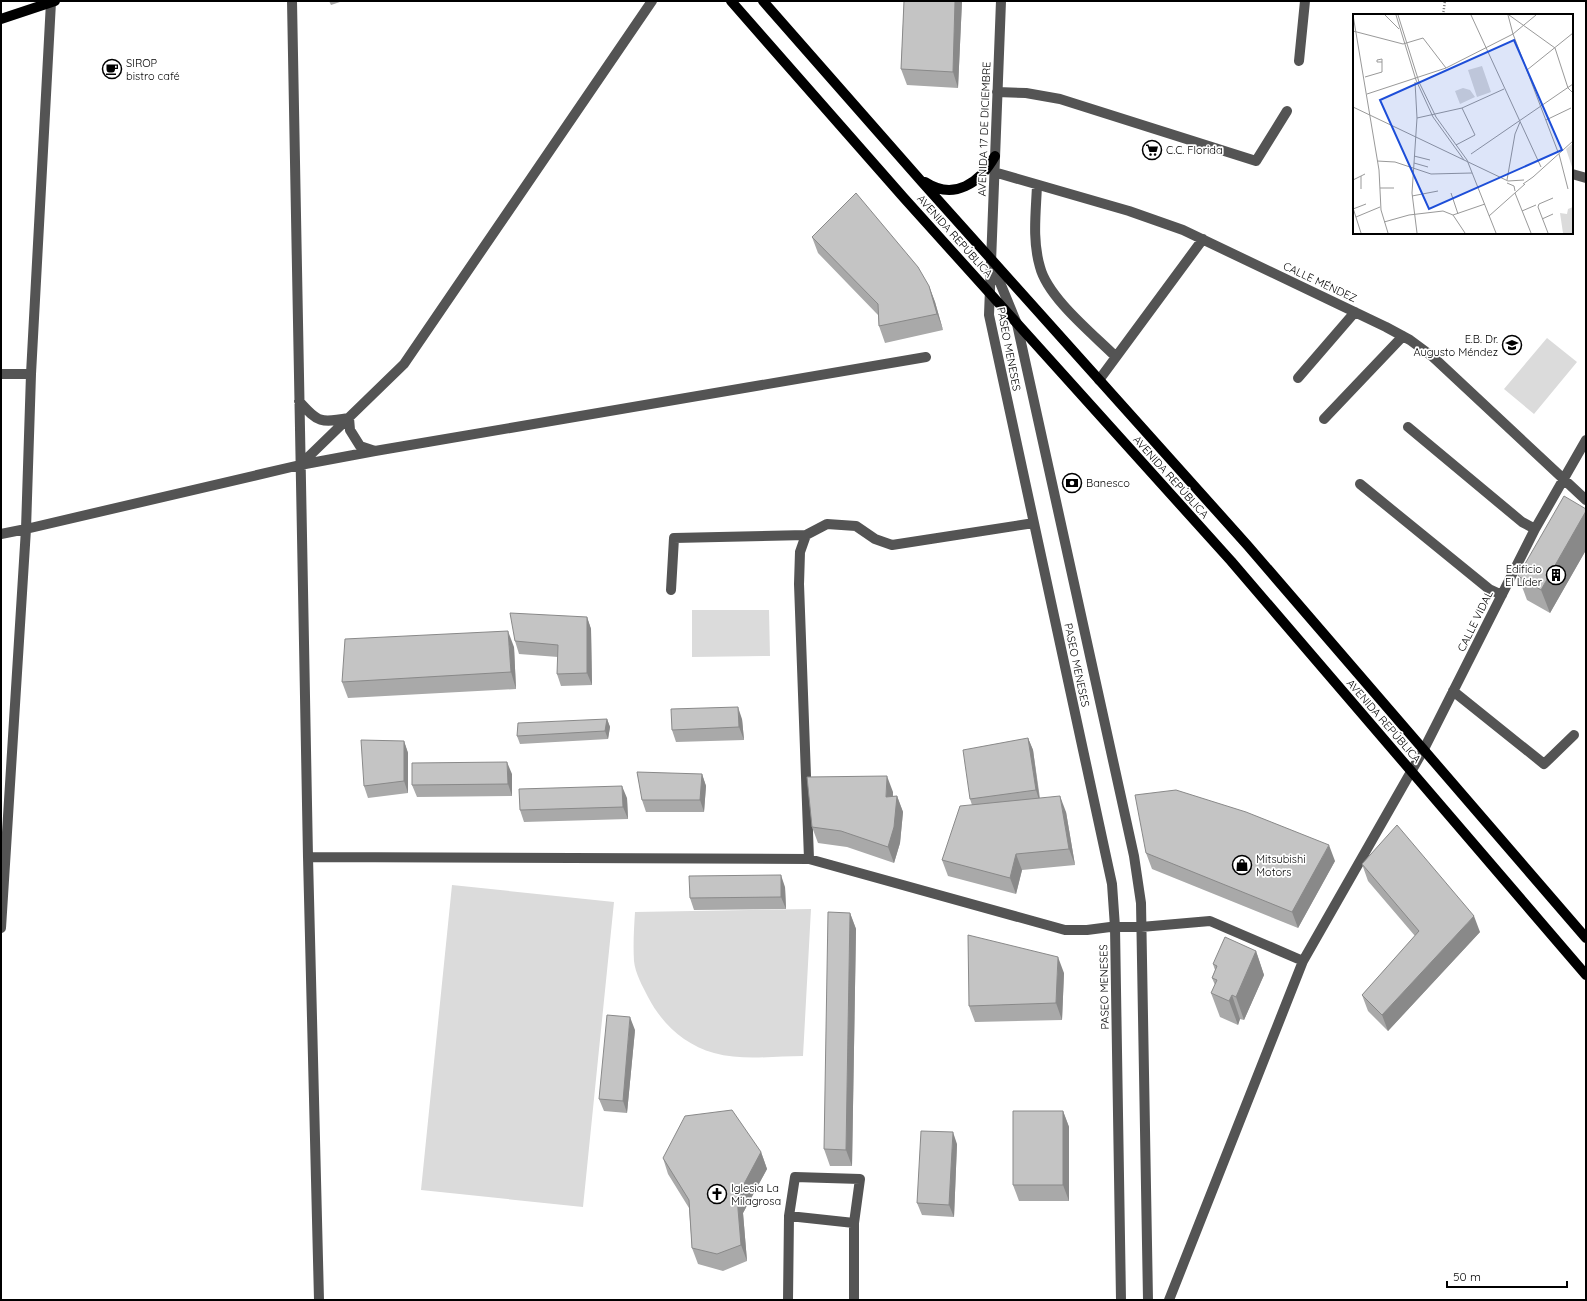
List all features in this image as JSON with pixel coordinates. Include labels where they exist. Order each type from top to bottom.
[{"type":"main road","name":"AVENIDA REPÚBLICA","points":[[732,1],[989,293],[1231,561],[1586,975]]},
{"type":"main road","name":"AVENIDA REPÚBLICA","points":[[763,1],[990,259],[1248,546],[1586,938]]},
{"type":"main road","points":[[1,19],[53,2]]},
{"type":"main road","points":[[919,178],[931,186],[939,189],[957,189],[966,187],[983,175],[995,156]]},
{"type":"street","points":[[292,1],[308,857],[319,1300]]},
{"type":"street","points":[[300,465],[404,364],[652,1]]},
{"type":"street","name":"AVENIDA 17 DE DICIEMBRE","points":[[990,259],[1001,1]]},
{"type":"street","points":[[1299,61],[1305,1]]},
{"type":"street","points":[[1,928],[26,529],[31,374],[53,2]]},
{"type":"street","points":[[997,92],[1026,93],[1060,99],[1256,161],[1287,111]]},
{"type":"street","name":"CALLE MÉNDEZ","points":[[994,172],[1158,221],[1203,239],[1403,336],[1433,357],[1586,500]]},
{"type":"street","points":[[1573,174],[1586,178]]},
{"type":"street","points":[[1037,185],[1035,230],[1037,252],[1040,268],[1048,286],[1065,306],[1116,357]]},
{"type":"street","points":[[1099,380],[1203,239]]},
{"type":"street","name":"PASEO MENESES","points":[[990,259],[989,315],[991,330],[1108,861],[1114,905],[1121,1300]]},
{"type":"street","name":"PASEO MENESES","points":[[990,259],[1017,324],[1134,856],[1141,903],[1148,1300]]},
{"type":"street","points":[[1298,378],[1354,312]]},
{"type":"street","points":[[1324,419],[1403,336]]},
{"type":"street","points":[[1,534],[300,465],[926,357]]},
{"type":"street","points":[[1,374],[31,374]]},
{"type":"street","points":[[299,401],[313,417],[328,422],[349,418]]},
{"type":"street","points":[[349,418],[350,430],[360,446],[375,451]]},
{"type":"street","points":[[1408,427],[1522,522],[1535,529]]},
{"type":"street","name":"CALLE VIDAL","points":[[1169,1300],[1303,961],[1424,749],[1535,529],[1586,440]]},
{"type":"street","points":[[1360,484],[1489,589],[1502,595]]},
{"type":"street","points":[[671,590],[674,538],[806,535],[826,524],[856,526],[875,539],[892,545],[1034,523]]},
{"type":"street","points":[[806,535],[800,552],[799,584],[809,859]]},
{"type":"street","points":[[1453,691],[1544,764],[1574,735]]},
{"type":"street","points":[[308,857],[809,859],[1065,930],[1141,927],[1210,921],[1303,961]]},
{"type":"street","points":[[788,1300],[789,1216],[795,1177],[860,1179],[854,1223],[854,1300]]},
{"type":"street","points":[[789,1216],[854,1223]]},
{"type":"path","points":[[1443,14],[1445,1]]},
{"type":"shaded area","points":[[1547,338],[1577,362],[1534,414],[1504,389]]},
{"type":"shaded area","points":[[692,610],[769,610],[770,656],[692,657]]},
{"type":"shaded area","points":[[452,885],[614,902],[583,1207],[421,1190]]},
{"type":"shaded area","points":[[811,909],[803,1056],[758,1058],[736,1057],[714,1053],[703,1049],[693,1045],[675,1032],[660,1016],[648,997],[635,966],[635,912]]},
{"type":"building","points":[[904,1],[955,1],[953,72],[901,69]]},
{"type":"building","points":[[856,193],[918,267],[929,286],[937,314],[879,326],[878,304],[812,237]]},
{"type":"building","points":[[1564,496],[1586,509],[1586,511],[1541,590],[1518,576]]},
{"type":"building","points":[[510,613],[587,617],[587,673],[557,674],[558,645],[515,641]]},
{"type":"building","points":[[508,631],[511,672],[342,682],[345,639]]},
{"type":"building","points":[[738,707],[739,727],[672,730],[671,709]]},
{"type":"building","points":[[607,719],[605,731],[517,736],[518,723]]},
{"type":"building","points":[[1028,738],[1036,790],[970,799],[963,750]]},
{"type":"building","points":[[361,740],[404,741],[404,781],[364,786]]},
{"type":"building","points":[[507,762],[508,784],[412,785],[412,763]]},
{"type":"building","points":[[637,772],[702,774],[700,800],[642,800]]},
{"type":"building","points":[[887,776],[886,797],[897,796],[894,827],[888,847],[841,831],[812,827],[807,777]]},
{"type":"building","points":[[622,786],[623,807],[520,810],[519,789]]},
{"type":"building","name":"Mitsubishi Motors","points":[[1176,790],[1246,812],[1329,845],[1292,912],[1146,853],[1135,795]]},
{"type":"building","points":[[1060,796],[1069,849],[1016,854],[1010,878],[942,860],[960,806]]},
{"type":"building","points":[[1397,825],[1474,916],[1382,1015],[1362,995],[1419,931],[1362,864]]},
{"type":"building","points":[[781,875],[781,897],[690,898],[689,876]]},
{"type":"building","points":[[828,912],[850,913],[846,1150],[824,1149]]},
{"type":"building","points":[[968,935],[1058,957],[1056,1003],[969,1006]]},
{"type":"building","points":[[1225,937],[1256,951],[1236,997],[1232,995],[1229,1001],[1211,993],[1217,980],[1212,978],[1217,966],[1213,964]]},
{"type":"building","points":[[607,1015],[630,1017],[623,1101],[599,1099]]},
{"type":"building","name":"Iglesia La Milagrosa","points":[[732,1110],[761,1152],[737,1197],[741,1245],[717,1254],[692,1248],[689,1200],[663,1158],[685,1116]]},
{"type":"building","points":[[1013,1111],[1063,1111],[1063,1185],[1013,1185]]},
{"type":"building","points":[[921,1131],[953,1132],[949,1205],[917,1203]]},
{"type":"place","name":"SIROP bistro café","points":[[112,69]]},
{"type":"place","name":"C.C. Florida","points":[[1152,150]]},
{"type":"place","name":"E.B. Dr. Augusto Méndez","points":[[1512,345]]},
{"type":"place","name":"Banesco","points":[[1072,483]]},
{"type":"place","name":"Edificio El Líder","points":[[1556,575]]},
{"type":"place","name":"Mitsubishi Motors","points":[[1242,865]]},
{"type":"place","name":"Iglesia La Milagrosa","points":[[717,1194]]}]
